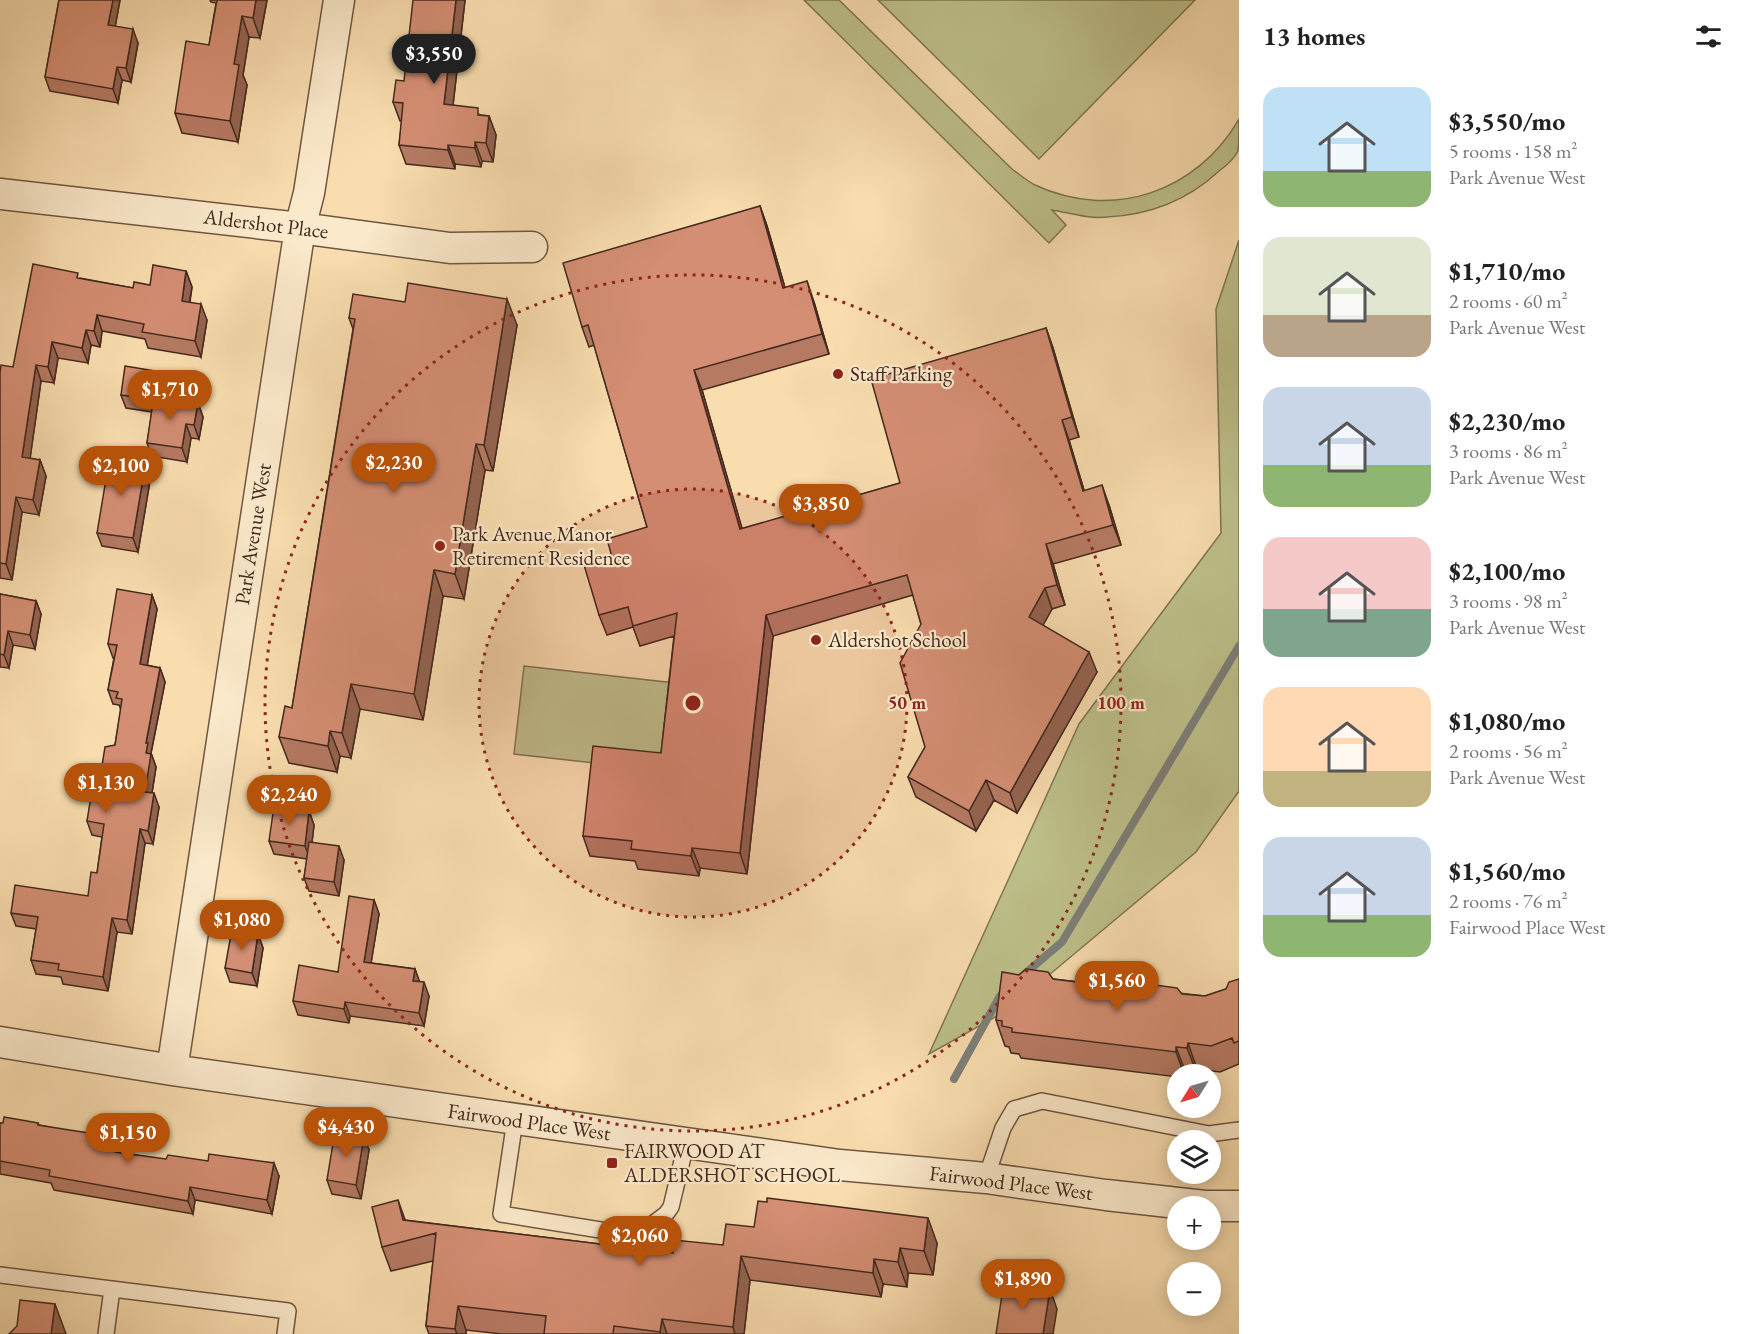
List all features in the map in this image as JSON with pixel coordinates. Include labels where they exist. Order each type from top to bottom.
[{"type":"street","name":"Park Avenue West","points":[[172,1070],[300,228],[309,194],[339,0]]},
{"type":"street","name":"Aldershot Place","points":[[0,194],[300,228],[450,248],[532,247]]},
{"type":"street","name":"Fairwood Place West","points":[[0,1042],[172,1070],[840,1165],[986,1178],[1205,1206],[1239,1206]]},
{"type":"lane","points":[[986,1178],[1002,1128],[1014,1109],[1042,1101],[1209,1134],[1239,1130]]},
{"type":"lane","points":[[515,1120],[501,1214],[620,1233],[640,1232],[666,1214],[671,1207],[686,1144]]},
{"type":"lane","points":[[0,1275],[288,1311],[285,1334]]},
{"type":"lane","points":[[106,1334],[112,1289]]},
{"type":"green space","points":[[804,0],[839,0],[1012,169],[1035,185],[1064,195],[1094,200],[1123,199],[1150,193],[1177,181],[1200,165],[1221,144],[1239,119],[1238,151],[1227,165],[1194,190],[1153,209],[1123,216],[1100,217],[1052,210],[1066,225],[1049,243]]},
{"type":"green space","points":[[878,0],[1195,0],[1039,159]]},
{"type":"green space","points":[[1239,240],[1239,791],[1196,852],[1006,1011],[929,1054],[1079,724],[1221,533],[1216,309]]},
{"type":"green space","points":[[524,666],[675,683],[666,771],[514,754]]},
{"type":"building","points":[[59,0],[113,0],[108,25],[133,29],[126,68],[117,67],[113,89],[45,77]]},
{"type":"building","points":[[217,0],[256,0],[253,18],[242,16],[234,64],[239,65],[230,121],[175,113],[186,41],[209,45]]},
{"type":"building","points":[[413,0],[456,0],[444,104],[478,108],[478,115],[489,116],[486,143],[475,142],[475,148],[448,145],[448,150],[399,145],[403,103],[393,102],[396,80],[404,81]]},
{"type":"building","points":[[760,206],[783,288],[807,281],[822,334],[694,370],[740,529],[900,483],[871,379],[1046,328],[1072,417],[1062,420],[1083,491],[1102,485],[1113,525],[1046,544],[1057,585],[1045,588],[1029,617],[1089,652],[1010,793],[986,780],[969,811],[908,777],[925,747],[900,663],[921,624],[907,575],[766,615],[740,853],[692,848],[691,856],[631,849],[632,841],[583,836],[593,746],[661,753],[677,613],[633,626],[628,607],[599,615],[584,565],[612,557],[607,539],[647,527],[588,325],[582,327],[563,263]]},
{"type":"building","points":[[33,264],[78,273],[77,278],[133,288],[134,282],[150,285],[153,265],[186,271],[182,301],[201,304],[195,341],[142,332],[144,324],[97,315],[94,331],[86,330],[82,348],[52,342],[48,367],[36,365],[22,457],[40,460],[33,500],[16,497],[6,564],[0,563],[0,373],[1,365],[13,367]]},
{"type":"building","name":"Park Avenue Manor Retirement Residence","points":[[408,283],[507,299],[484,445],[476,444],[455,574],[434,570],[414,694],[351,684],[342,733],[330,731],[328,746],[279,737],[285,706],[292,708],[355,319],[349,318],[353,294],[405,302]]},
{"type":"building","points":[[125,366],[156,371],[152,399],[121,395]]},
{"type":"building","points":[[154,395],[198,403],[194,425],[186,424],[182,448],[147,443]]},
{"type":"building","points":[[110,455],[146,461],[133,538],[97,533]]},
{"type":"building","points":[[117,589],[152,595],[140,664],[160,668],[146,743],[148,743],[146,753],[151,754],[145,792],[154,793],[148,831],[140,829],[127,920],[112,918],[103,977],[58,970],[59,964],[31,960],[38,917],[11,913],[15,885],[88,896],[91,872],[97,873],[104,824],[87,821],[93,784],[99,785],[105,747],[115,745],[122,699],[116,698],[118,692],[108,690],[117,645],[108,644]]},
{"type":"building","points":[[0,594],[36,601],[30,635],[8,631],[4,655],[0,654]]},
{"type":"building","points":[[274,806],[309,811],[305,846],[269,841]]},
{"type":"building","points":[[309,842],[339,846],[334,882],[304,878]]},
{"type":"building","points":[[349,896],[374,900],[364,962],[415,969],[413,981],[424,982],[419,1013],[345,1002],[344,1009],[293,1001],[299,965],[338,972]]},
{"type":"building","points":[[232,929],[258,934],[252,973],[225,968]]},
{"type":"building","points":[[1026,969],[1048,972],[1053,979],[1084,983],[1090,978],[1113,980],[1118,987],[1148,990],[1155,985],[1177,988],[1182,994],[1205,996],[1226,989],[1229,982],[1239,979],[1239,1041],[1234,1043],[1232,1038],[1211,1046],[1188,1043],[1187,1048],[1176,1047],[1176,1052],[1012,1032],[1012,1028],[1002,1026],[1002,1021],[996,1020],[1002,972],[1019,975]]},
{"type":"building","points":[[4,1117],[101,1135],[101,1138],[116,1141],[115,1152],[166,1159],[168,1155],[208,1161],[209,1154],[274,1163],[267,1200],[190,1187],[188,1201],[49,1176],[50,1170],[0,1161],[0,1123],[3,1123]]},
{"type":"building","points":[[335,1131],[364,1136],[356,1185],[327,1180]]},
{"type":"building","points":[[767,1198],[928,1218],[924,1251],[900,1248],[898,1262],[874,1259],[873,1273],[741,1256],[733,1327],[662,1319],[660,1332],[614,1326],[613,1334],[544,1334],[546,1316],[458,1306],[455,1329],[426,1326],[436,1233],[382,1247],[372,1207],[398,1200],[403,1220],[673,1253],[674,1240],[723,1245],[726,1224],[754,1227],[758,1201],[767,1202]]},
{"type":"building","points":[[1004,1282],[1050,1289],[1043,1334],[996,1334]]},
{"type":"building","points":[[20,1300],[55,1304],[51,1334],[9,1334],[17,1326]]},
{"type":"waterway","points":[[1021,977],[1062,942],[1239,646]]},
{"type":"waterway","points":[[954,1079],[1000,996],[1007,990]]},
{"type":"place","name":"Staff Parking","points":[[838,374]]},
{"type":"place","name":"Park Avenue Manor Retirement Residence","points":[[440,546]]},
{"type":"place","name":"Aldershot School","points":[[816,640]]},
{"type":"place","name":"FAIRWOOD AT ALDERSHOT SCHOOL","points":[[612,1163]]}]
